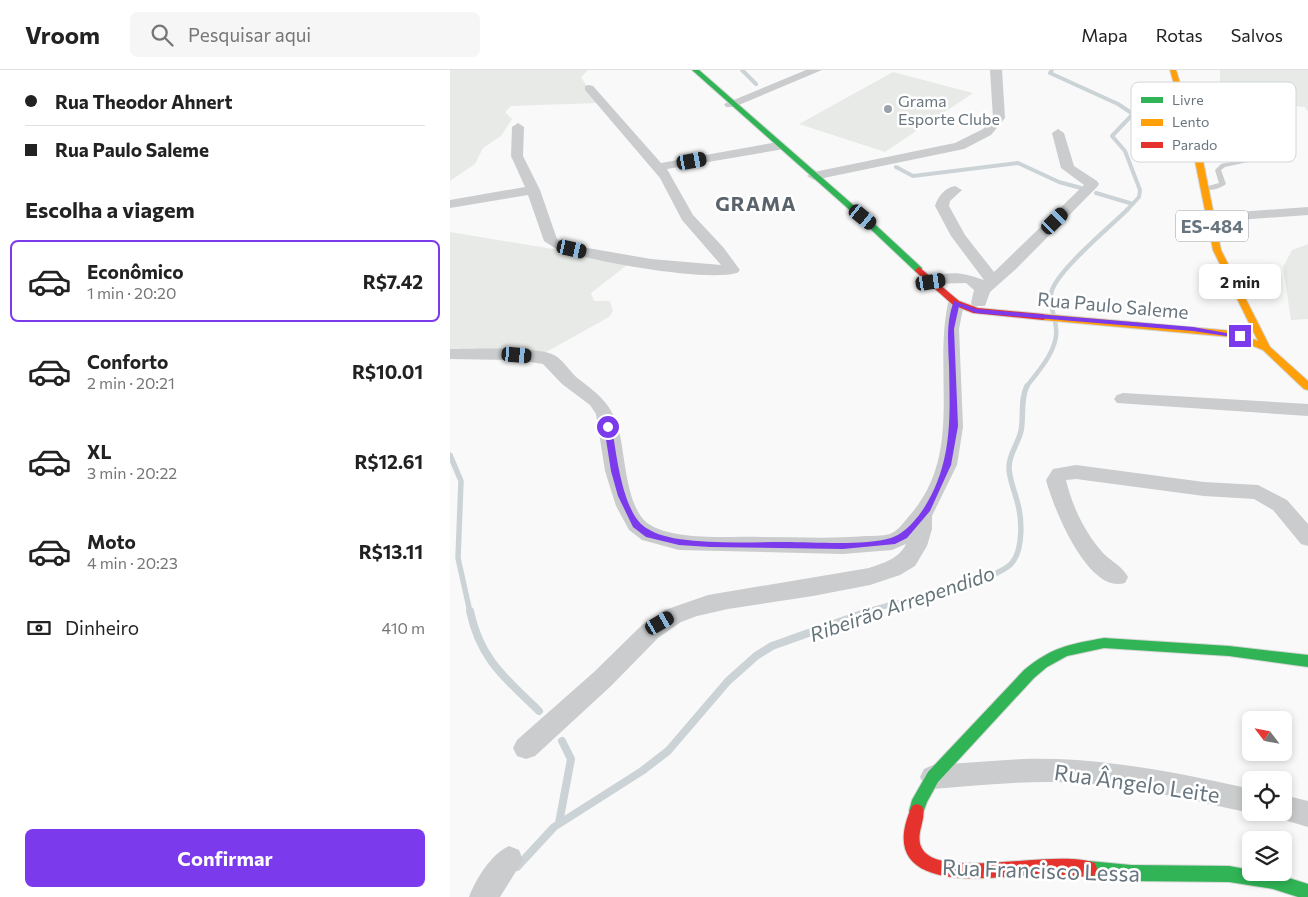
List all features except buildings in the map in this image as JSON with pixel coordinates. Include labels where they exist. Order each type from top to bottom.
[{"type":"main road","name":"Rua Paulo Saleme","points":[[695,70],[778,146],[880,231],[931,282],[956,303],[976,311],[1233,334],[1266,348]]},
{"type":"main road","name":"ES-484","points":[[1198,162],[1217,250],[1266,348]]},
{"type":"main road","points":[[1266,348],[1308,387]]},
{"type":"main road","name":"Rua Francisco Lessa","points":[[1308,661],[1238,652],[1104,643],[1064,651],[1042,662],[1029,674],[933,777],[920,800],[911,832],[911,840],[920,861],[928,866],[944,870],[998,870],[1057,866],[1234,885],[1273,881],[1308,892]]},
{"type":"street","points":[[786,83],[790,70]]},
{"type":"street","points":[[730,104],[816,70]]},
{"type":"street","points":[[814,176],[951,148],[987,132],[999,118],[996,72],[983,70]]},
{"type":"street","points":[[518,127],[518,156],[533,190],[548,237],[556,244],[638,262],[692,270],[732,270],[726,258],[687,217],[666,177],[589,88]]},
{"type":"street","points":[[976,311],[988,285],[1092,184],[1068,168],[1058,133]]},
{"type":"street","points":[[658,167],[778,146]]},
{"type":"street","points":[[450,204],[533,190]]},
{"type":"street","points":[[955,190],[944,199],[942,206],[988,285]]},
{"type":"street","points":[[1210,218],[1308,211]]},
{"type":"street","points":[[931,282],[968,278],[979,284],[988,285]]},
{"type":"street","points":[[450,354],[491,354],[544,358],[553,363],[568,380],[596,401],[605,414],[615,471],[626,506],[636,525],[659,538],[710,544],[843,546],[892,542],[904,536],[923,515],[937,490],[947,465],[953,434],[955,406],[951,329],[956,303]]},
{"type":"street","points":[[1123,399],[1308,410]]},
{"type":"street","points":[[1117,577],[1094,558],[1069,520],[1056,480],[1060,474],[1076,472],[1204,489],[1258,492],[1280,505],[1308,538]]},
{"type":"street","points":[[526,748],[600,682],[660,623],[677,613],[710,604],[818,586],[886,571],[906,560],[914,551],[920,534],[923,515]]},
{"type":"street","name":"Rua Ângelo Leite","points":[[933,777],[1017,769],[1080,771],[1166,784],[1242,799]]},
{"type":"street","points":[[1292,810],[1308,814]]},
{"type":"street","points":[[483,897],[509,860]]},
{"type":"lane","points":[[1204,188],[1223,184],[1218,170],[1223,165],[1239,162]]},
{"type":"shaded area","points":[[450,70],[588,70],[581,77],[597,103],[511,106],[505,112],[512,119],[501,136],[483,148],[475,164],[450,181]]},
{"type":"shaded area","points":[[1220,70],[1308,70],[1308,112],[1305,107],[1296,106],[1296,82],[1220,82]]},
{"type":"shaded area","name":"Grama Esporte Clube","points":[[893,72],[973,93],[885,152],[799,124]]},
{"type":"shaded area","points":[[450,232],[631,262],[591,293],[594,301],[610,301],[613,311],[609,317],[548,351],[539,355],[450,353]]},
{"type":"shaded area","points":[[1308,244],[1308,319],[1291,320],[1283,267],[1292,250]]},
{"type":"waterway","points":[[742,70],[756,84]]},
{"type":"waterway","name":"Ribeirão Arrependido","points":[[1052,70],[1050,73],[1118,104],[1131,113]]},
{"type":"waterway","name":"Ribeirão Arrependido","points":[[1131,116],[1112,136],[1125,151],[1140,190],[1139,197],[1133,204]]},
{"type":"waterway","points":[[896,167],[913,176],[1018,163],[1059,182],[1081,188]]},
{"type":"waterway","points":[[1096,193],[1133,204]]},
{"type":"waterway","name":"Ribeirão Arrependido","points":[[1127,210],[1133,204]]},
{"type":"waterway","name":"Ribeirão Arrependido","points":[[1026,387],[1047,360],[1054,344],[1056,328],[1051,295],[1057,281],[1075,259],[1127,210]]},
{"type":"waterway","name":"Ribeirão Arrependido","points":[[866,612],[959,588],[1003,570],[1011,564],[1018,551],[1021,524],[1019,508],[1010,476],[1009,462],[1021,431],[1023,402],[1027,386]]},
{"type":"waterway","points":[[450,455],[461,481],[458,558],[470,612]]},
{"type":"waterway","points":[[470,611],[474,628],[487,655],[505,678],[539,711]]},
{"type":"waterway","name":"Ribeirão Arrependido","points":[[517,867],[554,827],[642,771],[668,751],[728,681],[756,656],[772,646],[870,611]]},
{"type":"waterway","points":[[559,823],[571,759],[562,741]]},
{"type":"traffic: fast","points":[[695,70],[864,218],[919,270]]},
{"type":"traffic: fast","points":[[917,811],[920,800],[933,777],[1029,674],[1042,663],[1064,651],[1104,643],[1229,651],[1308,661]]},
{"type":"traffic: fast","points":[[1089,869],[1131,873],[1229,874],[1273,881],[1308,892]]},
{"type":"traffic: slow","points":[[1173,70],[1177,82]]},
{"type":"traffic: slow","points":[[1199,162],[1217,250],[1266,348],[1308,387]]},
{"type":"traffic: slow","points":[[1043,317],[1233,334],[1266,348]]},
{"type":"traffic: jam","points":[[919,270],[956,303],[976,311],[1043,317]]},
{"type":"traffic: jam","points":[[917,811],[912,831],[914,850],[922,861],[932,867],[966,871],[1045,866],[1089,869]]},
{"type":"place","name":"Grama Esporte Clube","points":[[888,109]]},
{"type":"district","name":"GRAMA","points":[[756,203]]},
{"type":"route","points":[[608,427],[615,471],[622,496],[636,525],[650,535],[679,542],[710,544],[843,546],[892,542],[904,536],[927,509],[947,465],[955,416],[951,329],[956,303],[976,311],[1193,329],[1240,336]]}]
